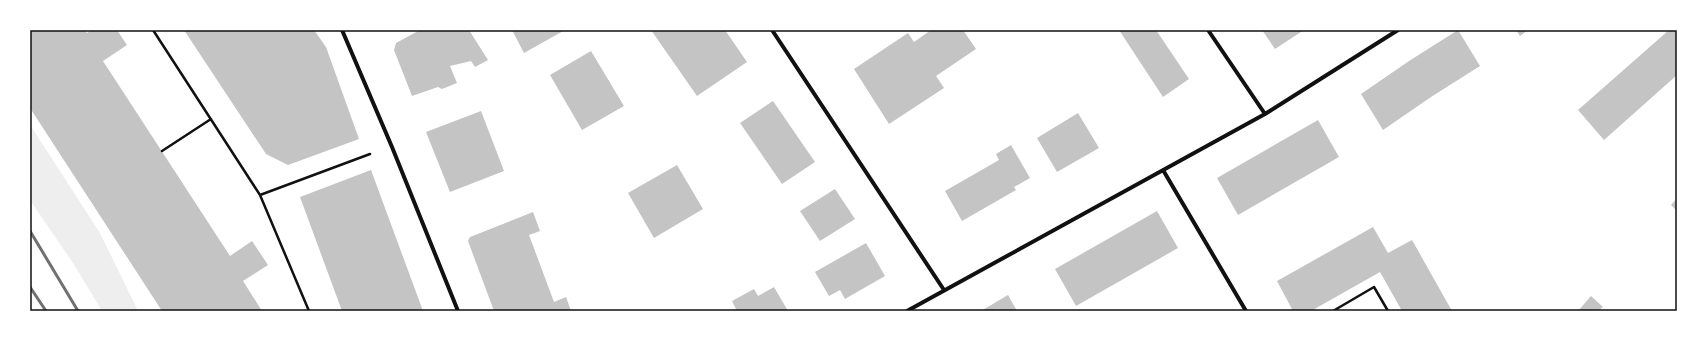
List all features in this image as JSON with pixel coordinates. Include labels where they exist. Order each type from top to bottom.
[{"type":"street","points":[[342,30],[392,147],[458,311]]},
{"type":"street","points":[[772,30],[944,290]]},
{"type":"street","points":[[1208,30],[1265,114]]},
{"type":"street","points":[[907,311],[1265,114],[1398,30]]},
{"type":"street","points":[[1164,170],[1246,311]]},
{"type":"path","points":[[152,30],[260,195],[309,311]]},
{"type":"path","points":[[162,151],[211,119]]},
{"type":"path","points":[[260,195],[370,154]]},
{"type":"path","points":[[1332,311],[1374,287],[1388,311]]},
{"type":"shaded area","points":[[30,125],[100,233],[138,311],[102,311],[73,263],[30,200]]},
{"type":"building","points":[[30,30],[85,30],[87,33],[92,30],[117,30],[127,45],[103,61],[230,256],[252,241],[268,265],[243,281],[262,311],[162,311],[30,108]]},
{"type":"building","points":[[184,30],[314,30],[326,47],[359,139],[288,165],[266,154]]},
{"type":"building","points":[[420,30],[469,30],[488,60],[475,67],[471,61],[450,66],[457,83],[442,89],[438,87],[412,96],[394,50],[396,43]]},
{"type":"building","points":[[512,30],[565,30],[524,53]]},
{"type":"building","points":[[651,30],[725,30],[747,62],[697,96]]},
{"type":"building","points":[[931,30],[963,30],[976,49],[936,76],[944,88],[889,124],[854,69],[908,33],[914,42]]},
{"type":"building","points":[[1119,30],[1156,30],[1189,79],[1163,97]]},
{"type":"building","points":[[1262,30],[1304,30],[1275,49]]},
{"type":"building","points":[[1458,30],[1480,66],[1383,130],[1361,94]]},
{"type":"building","points":[[1516,30],[1528,30],[1520,36]]},
{"type":"building","points":[[1669,30],[1677,31],[1677,75],[1604,140],[1578,110]]},
{"type":"building","points":[[591,51],[624,106],[582,130],[550,75]]},
{"type":"building","points":[[773,101],[815,162],[782,184],[740,123]]},
{"type":"building","points":[[481,111],[504,171],[450,192],[426,132]]},
{"type":"building","points":[[1078,113],[1099,148],[1057,172],[1037,138]]},
{"type":"building","points":[[1318,120],[1339,157],[1238,215],[1217,178]]},
{"type":"building","points":[[1011,145],[1030,178],[1014,187],[1016,190],[962,221],[945,191],[999,160],[996,154]]},
{"type":"building","points":[[677,165],[703,209],[654,238],[628,193]]},
{"type":"building","points":[[371,170],[423,311],[342,311],[300,197]]},
{"type":"building","points":[[835,189],[855,219],[820,241],[800,211]]},
{"type":"building","points":[[1677,198],[1677,211],[1671,205]]},
{"type":"building","points":[[1157,211],[1178,248],[1076,306],[1055,269]]},
{"type":"building","points":[[533,212],[540,231],[529,235],[554,302],[566,297],[571,311],[494,311],[468,241],[470,237]]},
{"type":"building","points":[[1373,227],[1388,253],[1412,240],[1452,311],[1402,311],[1380,272],[1311,311],[1293,311],[1277,281]]},
{"type":"building","points":[[866,243],[885,276],[845,299],[840,290],[829,296],[815,272]]},
{"type":"building","points":[[774,287],[788,311],[732,311],[736,309],[732,301],[754,289],[758,296]]},
{"type":"building","points":[[1008,295],[1017,311],[981,311]]},
{"type":"building","points":[[1591,296],[1603,307],[1599,310],[1601,311],[1578,311]]},
{"type":"railway","points":[[30,231],[78,311]]},
{"type":"railway","points":[[30,287],[46,311]]}]
